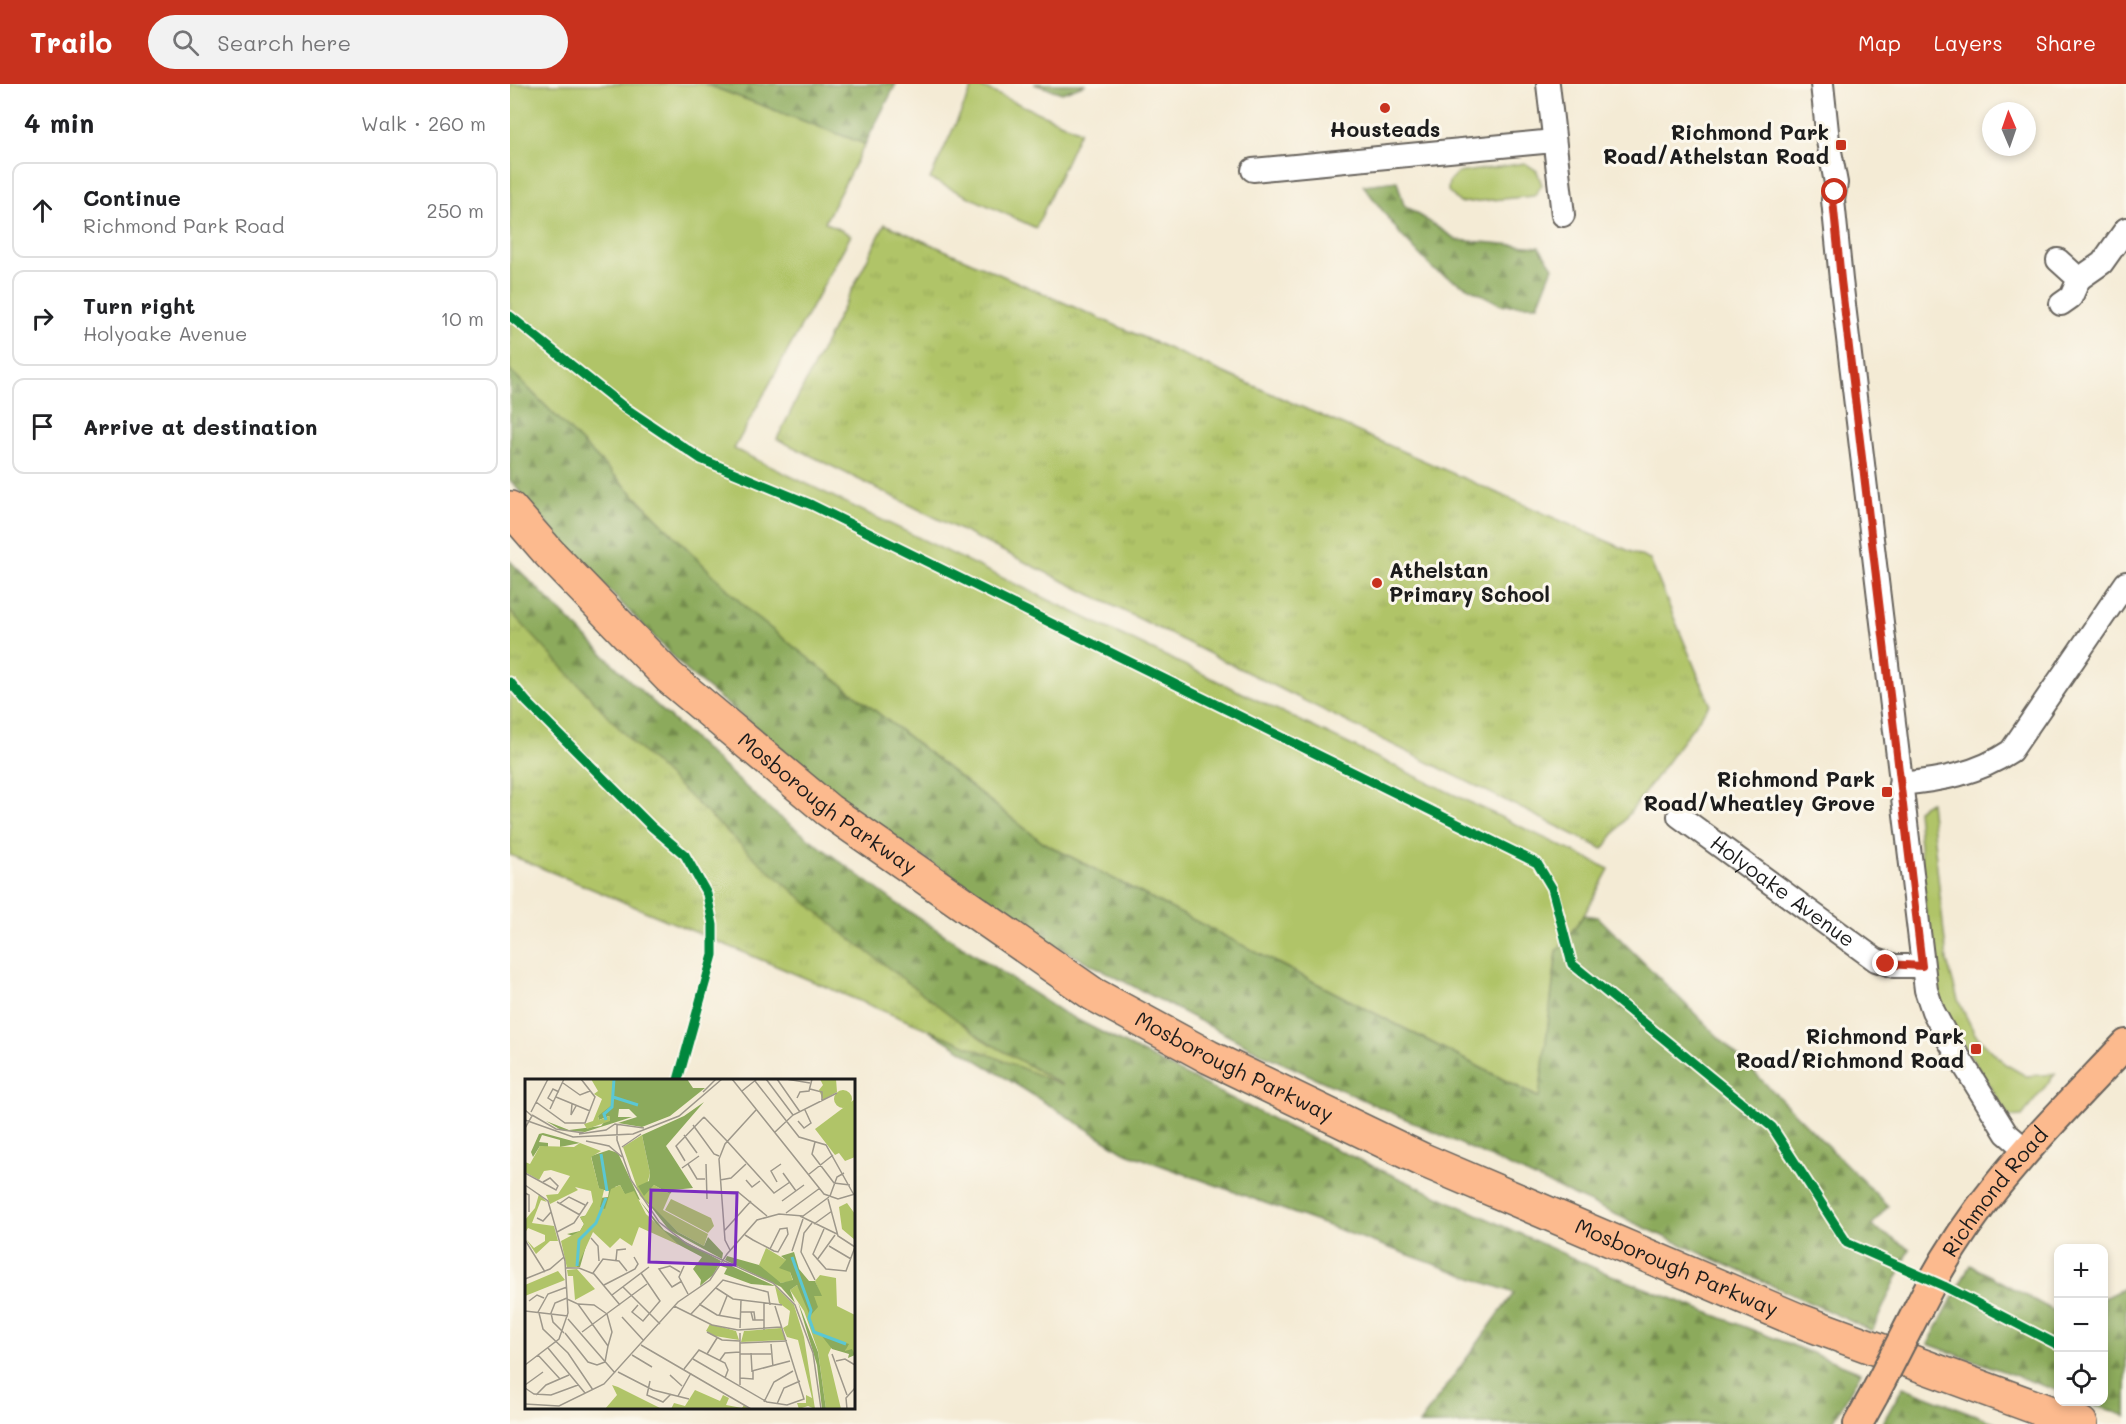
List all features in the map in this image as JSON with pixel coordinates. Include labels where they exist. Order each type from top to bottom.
[{"type":"highway","name":"Mosborough Parkway","points":[[510,508],[549,553],[669,677],[820,803],[1093,994],[1209,1057],[1423,1160],[1798,1320],[2081,1424]]},
{"type":"main road","name":"Richmond Road","points":[[1858,1424],[1960,1233],[1990,1190],[2126,1044]]},
{"type":"street","points":[[1548,84],[1563,215]]},
{"type":"street","points":[[1822,84],[1828,141],[1836,183],[1833,200],[1841,280],[1922,966],[1933,1011],[1949,1041],[2006,1133],[2026,1150]]},
{"type":"street","points":[[1253,170],[1554,141]]},
{"type":"street","points":[[2061,304],[2071,297],[2079,279],[2102,263],[2126,229]]},
{"type":"street","points":[[2058,261],[2079,279]]},
{"type":"street","points":[[1900,784],[1963,775],[1991,764],[2011,751],[2126,584]]},
{"type":"street","name":"Holyoake Avenue","points":[[1679,816],[1876,960],[1895,966],[1922,966]]},
{"type":"green space","points":[[510,84],[705,84],[865,144],[825,222],[851,235],[734,449],[1609,869],[1584,915],[1557,951],[1540,1098],[1042,842],[751,613],[510,370]]},
{"type":"green space","points":[[705,84],[896,84],[865,144]]},
{"type":"green space","points":[[974,84],[1080,131],[1036,228],[930,179]]},
{"type":"green space","points":[[1034,84],[1086,84],[1062,93]]},
{"type":"green space","points":[[1525,163],[1537,171],[1542,185],[1534,196],[1460,203],[1448,191],[1449,181],[1457,173]]},
{"type":"green space","points":[[1397,181],[1404,205],[1457,240],[1539,247],[1553,267],[1538,305],[1502,305],[1434,270],[1401,235],[1363,185]]},
{"type":"green space","points":[[885,224],[1650,560],[1710,704],[1603,849],[777,439]]},
{"type":"green space","points":[[510,370],[751,613],[1042,842],[1539,1098],[1557,951],[1584,915],[1598,917],[1888,1206],[1871,1226],[1910,1249],[1872,1331],[1267,1056],[1033,934],[856,810],[688,672],[566,546],[510,480]]},
{"type":"green space","points":[[510,561],[627,678],[772,811],[896,903],[1062,1012],[1290,1128],[1601,1271],[1861,1372],[1832,1424],[1419,1424],[1514,1293],[1124,1152],[818,961],[510,676]]},
{"type":"green space","points":[[510,611],[633,743],[759,862],[840,931],[982,1039],[1063,1085],[510,855]]},
{"type":"green space","points":[[1930,802],[1947,961],[1958,1000],[1975,1034],[2005,1064],[2026,1076],[2055,1074],[2022,1116],[2009,1117],[1940,1008],[1930,964],[1917,810]]},
{"type":"green space","points":[[1970,1265],[2054,1311],[2054,1390],[1928,1344]]},
{"type":"green space","points":[[2126,1288],[2126,1416],[2097,1406],[2108,1406],[2108,1296]]},
{"type":"green space","points":[[1903,1387],[1999,1424],[1882,1424]]},
{"type":"cycle path","points":[[510,316],[624,407],[701,459],[812,505],[1537,863],[1552,888],[1572,964],[1772,1127],[1847,1243],[1944,1286],[2054,1343]]},
{"type":"cycle path","points":[[510,682],[527,702],[652,827],[685,855],[707,894],[713,925],[713,955],[678,1079]]},
{"type":"place","name":"Housteads","points":[[1385,108]]},
{"type":"place","name":"Richmond Park Road/Athelstan Road","points":[[1841,145]]},
{"type":"place","name":"Athelstan Primary School","points":[[1377,583]]},
{"type":"place","name":"Richmond Park Road/Wheatley Grove","points":[[1887,792]]},
{"type":"place","name":"Richmond Park Road/Richmond Road","points":[[1976,1049]]},
{"type":"route","points":[[1835,192],[1833,200],[1841,280],[1922,966],[1886,964]]}]
